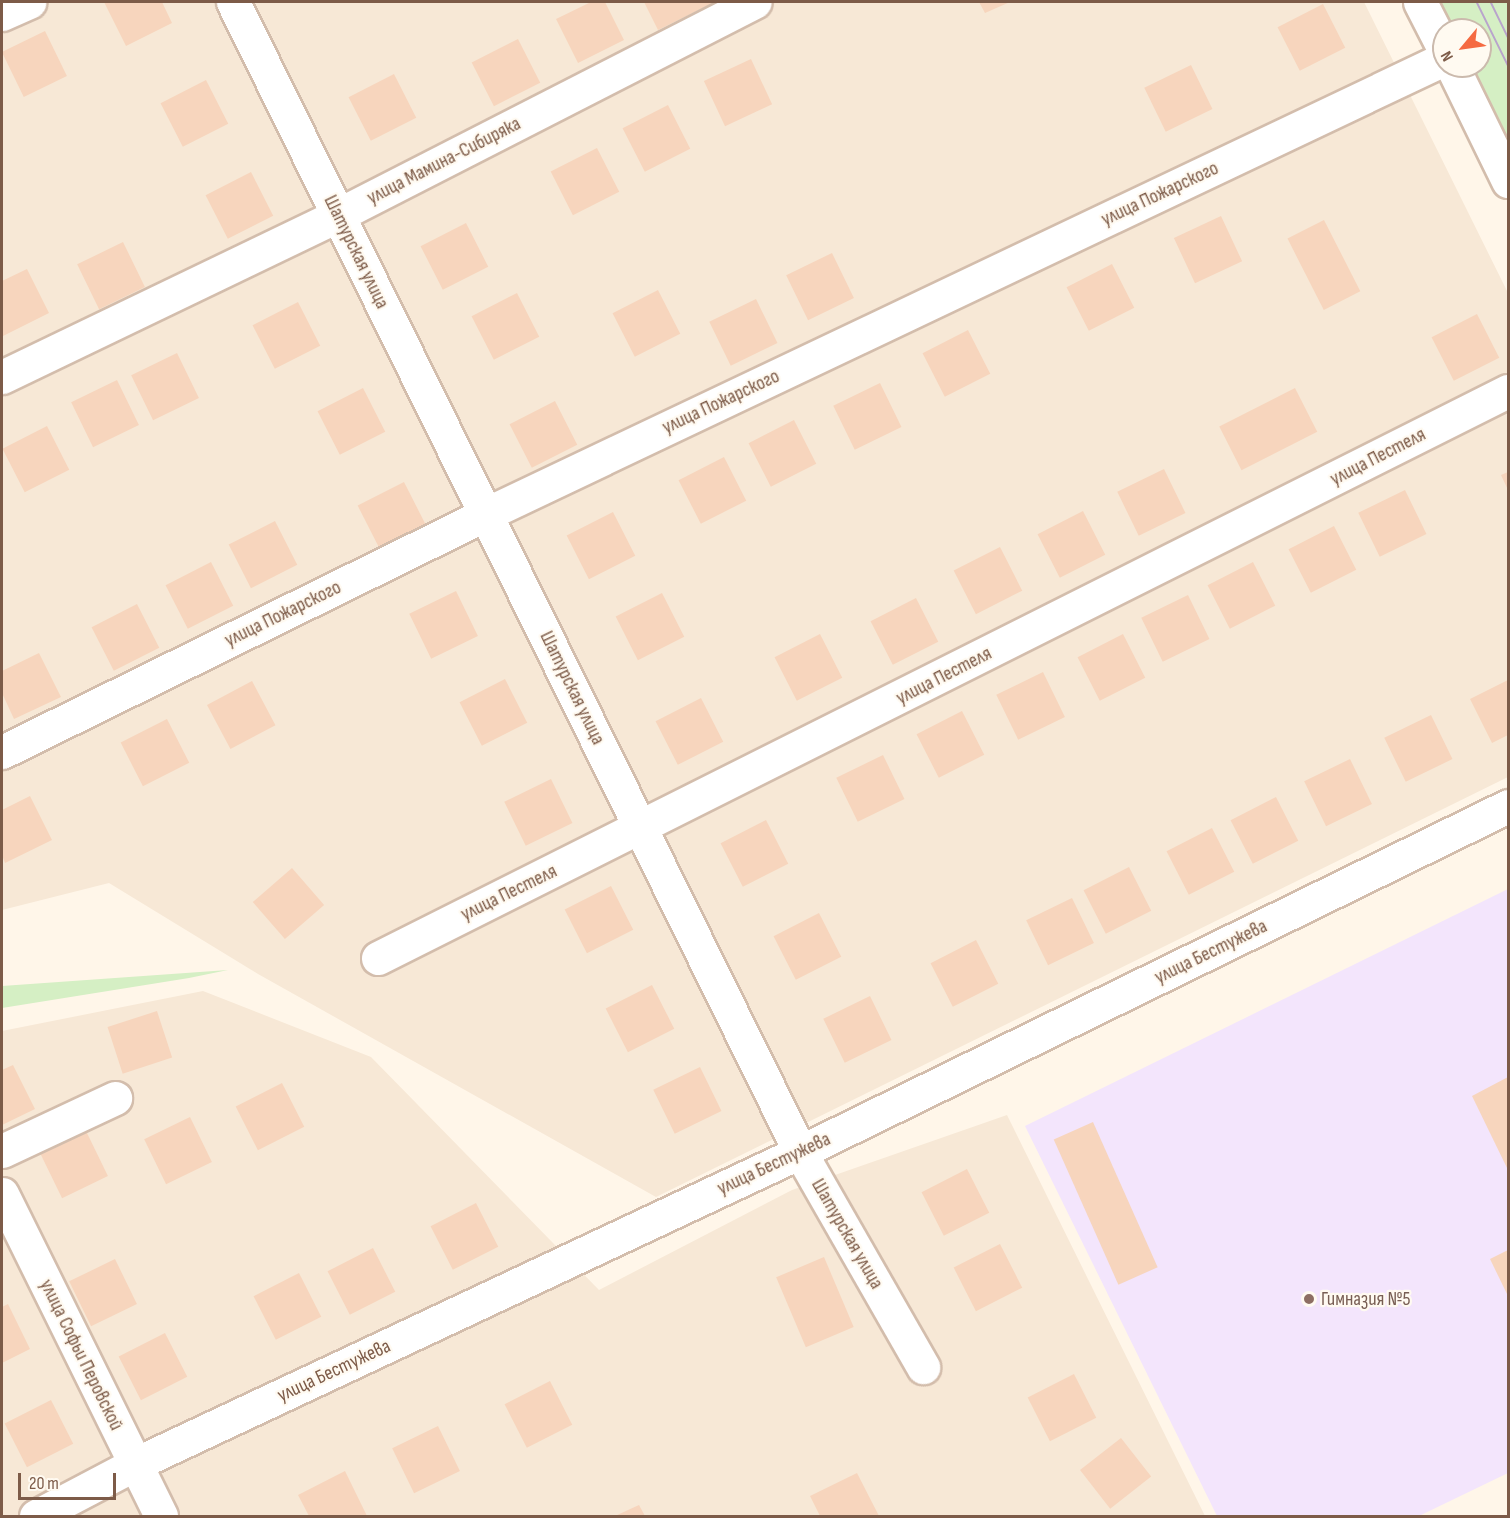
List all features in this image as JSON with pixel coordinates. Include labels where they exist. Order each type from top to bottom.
[{"type":"street","points":[[2,14],[29,2]]},
{"type":"street","name":"Шатурская улица","points":[[233,2],[800,1152],[923,1367]]},
{"type":"street","name":"улица Мамина-Сибиряка","points":[[2,378],[338,215],[755,2]]},
{"type":"street","points":[[1420,2],[1432,26]]},
{"type":"street","name":"улица Пожарского","points":[[2,752],[486,514],[1432,65]]},
{"type":"street","points":[[1458,78],[1509,181]]},
{"type":"street","name":"улица Пестеля","points":[[378,958],[1509,392]]},
{"type":"street","name":"улица Бестужева","points":[[36,1516],[135,1464],[800,1152],[1509,806]]},
{"type":"street","points":[[2,1151],[116,1098]]},
{"type":"street","name":"улица Софьи Перовской","points":[[2,1194],[161,1516]]},
{"type":"shaded area","points":[[2,2],[1364,2],[1508,293],[1508,777],[656,1197],[258,974],[109,883],[2,910]]},
{"type":"shaded area","name":"Гимназия №5","points":[[1508,889],[1508,1473],[1419,1516],[1217,1516],[1025,1126]]},
{"type":"shaded area","points":[[203,991],[371,1057],[599,1290],[792,1190],[1007,1115],[1205,1516],[2,1516],[2,1031]]},
{"type":"green space","points":[[1433,2],[1508,2],[1508,154],[1471,78],[1492,78],[1492,18],[1441,18]]},
{"type":"green space","points":[[228,970],[189,978],[2,1008],[2,986]]},
{"type":"building","points":[[104,2],[162,2],[172,23],[126,46]]},
{"type":"building","points":[[591,2],[605,2],[624,40],[578,63],[556,19]]},
{"type":"building","points":[[644,2],[715,2],[658,30]]},
{"type":"building","points":[[979,2],[1010,2],[985,13]]},
{"type":"building","points":[[1323,4],[1345,48],[1300,71],[1278,27]]},
{"type":"building","points":[[45,31],[67,76],[24,97],[2,52]]},
{"type":"building","points":[[518,39],[540,83],[494,106],[472,63]]},
{"type":"building","points":[[751,59],[772,104],[725,126],[704,81]]},
{"type":"building","points":[[1191,65],[1212,109],[1166,132],[1144,88]]},
{"type":"building","points":[[394,74],[416,118],[371,141],[349,97]]},
{"type":"building","points":[[206,80],[228,124],[183,147],[161,103]]},
{"type":"building","points":[[668,105],[690,149],[645,172],[623,128]]},
{"type":"building","points":[[597,148],[619,192],[573,215],[551,172]]},
{"type":"building","points":[[251,172],[273,216],[228,239],[206,195]]},
{"type":"building","points":[[1221,216],[1242,261],[1195,283],[1174,238]]},
{"type":"building","points":[[1324,220],[1360,291],[1324,310],[1287,239]]},
{"type":"building","points":[[466,223],[488,267],[443,290],[421,246]]},
{"type":"building","points":[[123,242],[145,287],[99,309],[77,264]]},
{"type":"building","points":[[832,253],[854,298],[808,320],[786,275]]},
{"type":"building","points":[[1112,264],[1134,308],[1089,331],[1067,287]]},
{"type":"building","points":[[27,269],[49,313],[3,336],[2,281]]},
{"type":"building","points":[[658,290],[680,334],[635,357],[613,313]]},
{"type":"building","points":[[517,293],[539,337],[494,360],[472,316]]},
{"type":"building","points":[[756,299],[777,343],[731,366],[709,322]]},
{"type":"building","points":[[298,302],[320,346],[275,369],[253,325]]},
{"type":"building","points":[[1477,314],[1499,358],[1454,381],[1432,337]]},
{"type":"building","points":[[968,330],[990,374],[945,397],[923,353]]},
{"type":"building","points":[[177,353],[199,398],[153,420],[131,375]]},
{"type":"building","points":[[117,380],[139,425],[93,447],[71,402]]},
{"type":"building","points":[[880,383],[901,427],[855,450],[833,406]]},
{"type":"building","points":[[363,388],[385,432],[340,455],[318,411]]},
{"type":"building","points":[[1295,388],[1317,432],[1242,470],[1219,427]]},
{"type":"building","points":[[555,401],[577,445],[532,468],[510,424]]},
{"type":"building","points":[[794,420],[816,464],[771,487],[749,443]]},
{"type":"building","points":[[47,426],[69,470],[25,492],[2,449]]},
{"type":"building","points":[[724,457],[746,501],[701,524],[679,480]]},
{"type":"building","points":[[1164,469],[1185,513],[1139,536],[1117,492]]},
{"type":"building","points":[[1508,472],[1508,490],[1501,475]]},
{"type":"building","points":[[404,482],[426,526],[380,549],[358,506]]},
{"type":"building","points":[[1405,490],[1426,534],[1380,557],[1358,513]]},
{"type":"building","points":[[1083,511],[1105,555],[1060,578],[1038,534]]},
{"type":"building","points":[[613,512],[635,556],[589,579],[567,536]]},
{"type":"building","points":[[275,521],[297,565],[251,588],[229,545]]},
{"type":"building","points":[[1334,526],[1356,570],[1311,593],[1289,549]]},
{"type":"building","points":[[1000,547],[1022,591],[976,614],[954,571]]},
{"type":"building","points":[[211,562],[233,606],[188,629],[166,585]]},
{"type":"building","points":[[1253,562],[1275,606],[1230,629],[1208,585]]},
{"type":"building","points":[[456,591],[478,636],[431,659],[409,614]]},
{"type":"building","points":[[662,593],[684,637],[638,660],[616,617]]},
{"type":"building","points":[[1188,595],[1209,639],[1163,662],[1141,618]]},
{"type":"building","points":[[916,598],[938,642],[893,665],[871,621]]},
{"type":"building","points":[[137,604],[159,648],[114,671],[92,627]]},
{"type":"building","points":[[820,634],[842,678],[797,701],[775,657]]},
{"type":"building","points":[[1123,634],[1145,678],[1100,701],[1078,657]]},
{"type":"building","points":[[39,653],[61,697],[14,719],[2,693],[2,671]]},
{"type":"building","points":[[1043,672],[1065,717],[1018,740],[996,695]]},
{"type":"building","points":[[505,679],[527,723],[482,746],[460,702]]},
{"type":"building","points":[[1508,680],[1508,735],[1492,743],[1470,699]]},
{"type":"building","points":[[252,681],[275,725],[230,749],[207,705]]},
{"type":"building","points":[[701,698],[723,742],[678,765],[656,721]]},
{"type":"building","points":[[962,711],[984,755],[939,778],[917,734]]},
{"type":"building","points":[[1431,715],[1452,759],[1406,782],[1384,738]]},
{"type":"building","points":[[167,719],[189,763],[143,786],[121,743]]},
{"type":"building","points":[[883,755],[904,799],[858,822],[836,778]]},
{"type":"building","points":[[1350,759],[1372,804],[1326,826],[1304,781]]},
{"type":"building","points":[[551,779],[572,823],[526,846],[504,802]]},
{"type":"building","points":[[30,796],[52,840],[5,863],[2,855],[2,810]]},
{"type":"building","points":[[1276,797],[1298,841],[1253,864],[1231,820]]},
{"type":"building","points":[[766,820],[788,864],[743,887],[721,843]]},
{"type":"building","points":[[1212,828],[1234,872],[1189,895],[1167,851]]},
{"type":"building","points":[[1129,867],[1151,911],[1106,934],[1084,890]]},
{"type":"building","points":[[292,868],[324,905],[285,939],[253,902]]},
{"type":"building","points":[[611,886],[633,930],[587,953],[565,910]]},
{"type":"building","points":[[1072,898],[1094,943],[1048,965],[1026,920]]},
{"type":"building","points":[[819,913],[841,957],[796,980],[774,936]]},
{"type":"building","points":[[976,940],[998,984],[953,1007],[931,963]]},
{"type":"building","points":[[652,985],[674,1029],[628,1052],[606,1009]]},
{"type":"building","points":[[870,996],[891,1040],[845,1063],[823,1019]]},
{"type":"building","points":[[157,1011],[172,1058],[123,1074],[108,1027]]},
{"type":"building","points":[[13,1065],[35,1109],[2,1125],[2,1070]]},
{"type":"building","points":[[700,1067],[721,1111],[675,1134],[653,1090]]},
{"type":"building","points":[[1508,1077],[1508,1170],[1472,1096]]},
{"type":"building","points":[[282,1083],[304,1127],[258,1150],[236,1107]]},
{"type":"building","points":[[190,1117],[212,1162],[166,1184],[144,1139]]},
{"type":"building","points":[[1093,1122],[1158,1267],[1118,1285],[1054,1139]]},
{"type":"building","points":[[86,1131],[108,1176],[62,1198],[40,1153]]},
{"type":"building","points":[[967,1169],[989,1213],[944,1236],[922,1192]]},
{"type":"building","points":[[476,1203],[498,1247],[453,1270],[431,1226]]},
{"type":"building","points":[[1000,1244],[1022,1288],[976,1311],[954,1268]]},
{"type":"building","points":[[373,1248],[395,1292],[350,1315],[328,1271]]},
{"type":"building","points":[[1508,1250],[1508,1296],[1490,1259]]},
{"type":"building","points":[[824,1257],[854,1327],[806,1347],[776,1277]]},
{"type":"building","points":[[115,1259],[137,1304],[91,1326],[69,1281]]},
{"type":"building","points":[[299,1273],[321,1317],[276,1340],[254,1296]]},
{"type":"building","points":[[8,1304],[30,1349],[2,1363],[2,1307]]},
{"type":"building","points":[[165,1333],[187,1377],[141,1400],[119,1357]]},
{"type":"building","points":[[1074,1374],[1096,1418],[1050,1441],[1028,1398]]},
{"type":"building","points":[[550,1381],[572,1425],[527,1448],[505,1404]]},
{"type":"building","points":[[51,1400],[73,1444],[27,1467],[5,1424]]},
{"type":"building","points":[[438,1426],[460,1471],[414,1493],[392,1448]]},
{"type":"building","points":[[1121,1438],[1151,1477],[1110,1509],[1080,1470]]},
{"type":"building","points":[[345,1471],[367,1516],[309,1516],[298,1495]]},
{"type":"building","points":[[857,1473],[879,1516],[820,1516],[810,1496]]},
{"type":"building","points":[[639,1505],[645,1516],[615,1516]]},
{"type":"tram line","points":[[1477,2],[1508,65]]},
{"type":"tram line","points":[[1491,2],[1508,37]]},
{"type":"place","name":"Гимназия №5","points":[[1309,1299]]}]
